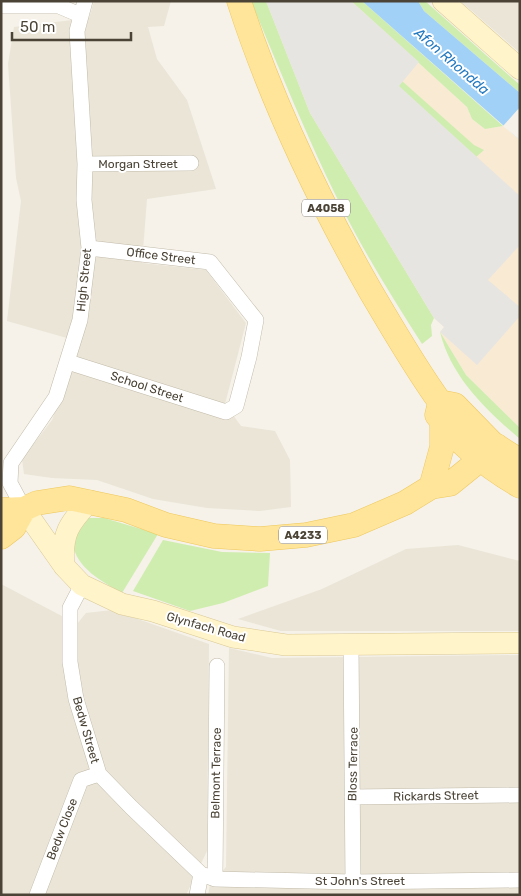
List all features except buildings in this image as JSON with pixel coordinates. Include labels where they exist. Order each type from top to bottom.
[{"type":"main road","name":"A4058","points":[[239,1],[258,59],[304,166],[354,262],[441,411],[455,405],[485,449],[520,486]]},
{"type":"main road","points":[[432,480],[442,447],[441,411]]},
{"type":"main road","name":"A4058","points":[[485,449],[520,461]]},
{"type":"main road","name":"A4233","points":[[13,510],[37,503],[69,498],[126,510],[166,525],[214,536],[260,539],[306,535],[354,525],[405,503],[432,480],[450,484],[485,449]]},
{"type":"main road","points":[[1,537],[14,527],[13,510]]},
{"type":"street","points":[[443,1],[520,69]]},
{"type":"street","points":[[1,6],[83,8]]},
{"type":"street","name":"High Street","points":[[13,510],[10,483],[11,462],[56,397],[80,320],[88,248],[84,200],[85,164],[77,31],[83,8]]},
{"type":"street","name":"Morgan Street","points":[[85,164],[190,163]]},
{"type":"street","name":"Office Street","points":[[88,248],[210,262],[256,320],[249,357],[236,406],[226,412]]},
{"type":"street","name":"School Street","points":[[68,362],[226,412]]},
{"type":"street","points":[[64,566],[64,540],[69,524],[90,501]]},
{"type":"street","name":"Glynfach Road","points":[[13,510],[82,585],[122,604],[153,611],[234,637],[286,645],[520,643]]},
{"type":"street","name":"Bedw Street","points":[[82,585],[70,608],[70,662],[76,699],[99,774],[130,807],[208,876]]},
{"type":"street","name":"Bloss Terrace","points":[[351,645],[353,882]]},
{"type":"street","name":"Belmont Terrace","points":[[208,876],[217,666]]},
{"type":"street","name":"Bedw Close","points":[[37,895],[81,780],[99,774]]},
{"type":"street","name":"Rickards Street","points":[[352,797],[520,795]]},
{"type":"street","points":[[197,895],[208,876]]},
{"type":"street","name":"St John's Street","points":[[208,876],[353,882],[520,880]]},
{"type":"shaded area","points":[[94,1],[171,1],[164,26],[148,27],[157,59],[187,100],[216,189],[147,199],[142,263],[206,270],[246,323],[225,404],[241,426],[275,431],[290,460],[291,507],[260,511],[207,508],[153,499],[97,480],[52,478],[24,474],[22,459],[52,420],[81,342],[7,321],[21,201],[16,178],[8,64],[14,27],[89,18]]},
{"type":"shaded area","points":[[266,1],[351,1],[467,107],[472,119],[485,129],[503,126],[520,140],[520,428],[466,375],[440,332],[444,327],[434,318],[310,113]]},
{"type":"shaded area","points":[[266,1],[351,1],[419,62],[399,86],[520,196],[520,245],[488,280],[520,307],[520,316],[477,365],[440,332],[444,327],[434,318],[310,113]]},
{"type":"shaded area","points":[[460,1],[520,1],[520,53],[472,11]]},
{"type":"shaded area","points":[[458,545],[520,561],[520,631],[281,631],[238,619],[322,589],[406,549]]},
{"type":"shaded area","points":[[1,584],[77,624],[86,613],[112,610],[209,644],[207,851],[186,895],[1,895]]},
{"type":"shaded area","points":[[229,648],[272,658],[520,655],[520,895],[208,895],[210,885],[226,867]]},
{"type":"green space","points":[[251,1],[266,1],[310,113],[434,318],[431,325],[432,336],[422,344],[367,255],[326,176]]},
{"type":"green space","points":[[351,1],[362,1],[503,126],[485,129],[472,119],[467,107]]},
{"type":"green space","points":[[418,1],[425,1],[520,85],[520,93],[424,11]]},
{"type":"green space","points":[[366,49],[474,145],[484,150],[476,157],[361,53]]},
{"type":"green space","points":[[440,332],[466,375],[520,428],[520,439],[471,392],[452,364]]},
{"type":"green space","points":[[88,518],[104,518],[158,534],[122,593],[92,573],[75,553],[73,537],[76,524]]},
{"type":"green space","points":[[163,540],[222,552],[270,553],[268,586],[223,603],[190,611],[133,591]]},
{"type":"water","name":"Afon Rhondda","points":[[362,1],[418,1],[424,11],[520,93],[520,140]]},
{"type":"pier","points":[[520,107],[520,140],[503,126]]}]
